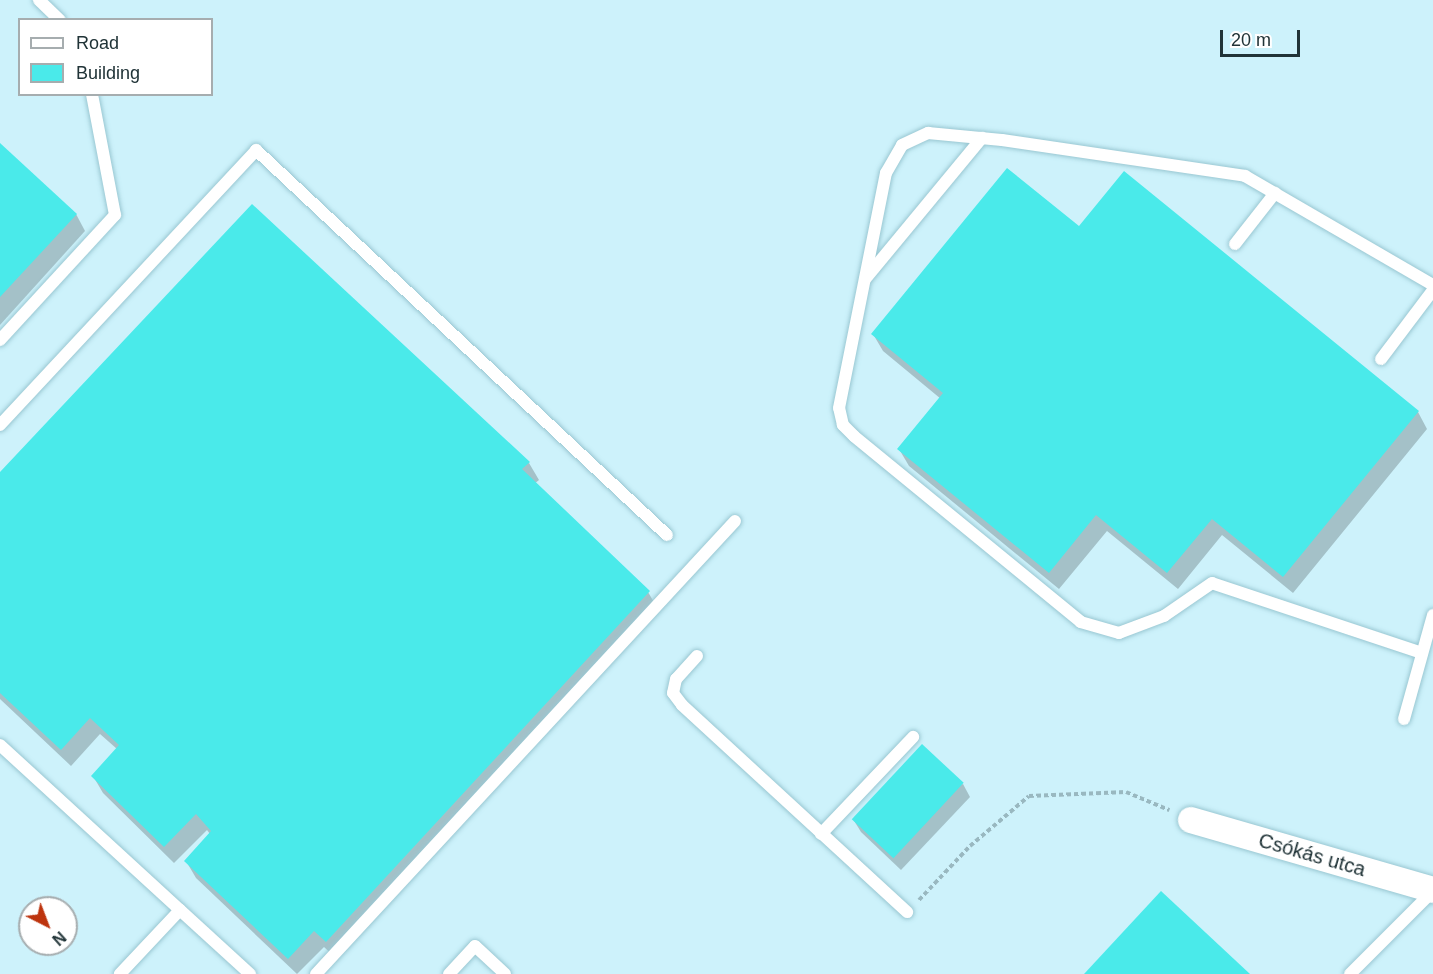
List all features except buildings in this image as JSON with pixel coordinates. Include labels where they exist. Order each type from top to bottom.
[{"type":"street","name":"Csókás utca","points":[[1191,820],[1433,890]]},
{"type":"lane","points":[[39,0],[58,18]]},
{"type":"lane","points":[[0,340],[115,215],[92,96]]},
{"type":"lane","points":[[1422,653],[1212,584],[1164,616],[1119,633],[1081,622],[843,424],[840,408],[886,174],[902,145],[928,133],[982,138],[1245,176],[1433,285]]},
{"type":"lane","points":[[865,279],[982,138]]},
{"type":"lane","points":[[0,425],[256,150],[667,535]]},
{"type":"lane","points":[[1235,244],[1275,193]]},
{"type":"lane","points":[[1381,359],[1433,290]]},
{"type":"lane","points":[[316,974],[735,521]]},
{"type":"lane","points":[[1404,719],[1433,615]]},
{"type":"lane","points":[[697,656],[676,679],[672,693],[907,912]]},
{"type":"lane","points":[[821,834],[913,737]]},
{"type":"lane","points":[[0,745],[250,974]]},
{"type":"lane","points":[[1350,974],[1433,890]]},
{"type":"lane","points":[[120,974],[180,910]]},
{"type":"lane","points":[[449,974],[475,946],[505,974]]},
{"type":"path","points":[[907,912],[970,846],[1029,796],[1126,792],[1191,820]]}]
